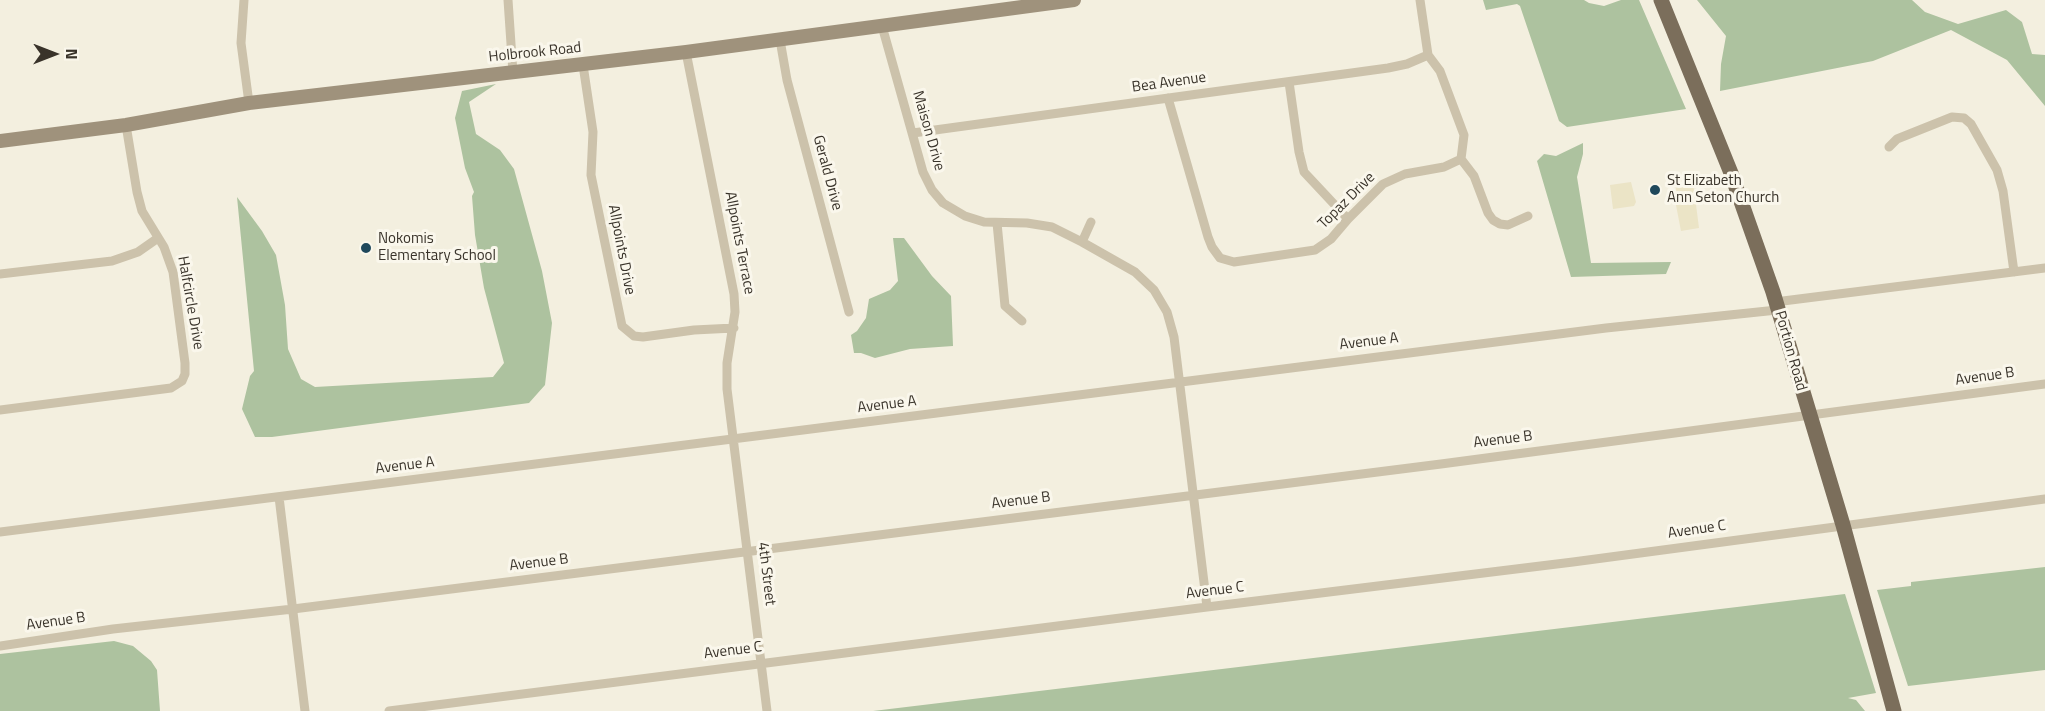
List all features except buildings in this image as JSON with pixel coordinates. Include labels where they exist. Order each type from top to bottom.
[{"type":"main road","name":"Portion Road","points":[[1661,0],[1731,173],[1776,306],[1843,525],[1894,711]]},
{"type":"street","points":[[244,0],[241,44],[249,103]]},
{"type":"street","points":[[508,0],[513,73]]},
{"type":"street","name":"Holbrook Road","points":[[0,141],[126,125],[249,103],[780,40],[882,26],[985,6],[1074,0]]},
{"type":"street","points":[[1420,0],[1428,55],[1440,71],[1461,128],[1464,141],[1461,159],[1474,176],[1488,213],[1493,220],[1508,225],[1528,216]]},
{"type":"street","name":"Maison Drive","points":[[882,26],[923,172],[937,197],[950,208],[965,216],[984,222],[1052,227],[1130,268],[1154,290],[1167,312],[1172,325],[1207,607]]},
{"type":"street","name":"Gerald Drive","points":[[780,40],[787,80],[849,312]]},
{"type":"street","name":"Allpoints Terrace","points":[[686,52],[735,302],[734,328],[727,363],[727,389],[733,440]]},
{"type":"street","name":"Bea Avenue","points":[[913,133],[1388,68],[1407,64],[1428,55]]},
{"type":"street","name":"Allpoints Drive","points":[[583,65],[593,132],[591,175],[622,326],[634,336],[643,337],[694,330],[734,328]]},
{"type":"street","points":[[1289,82],[1304,172],[1348,219]]},
{"type":"street","name":"Topaz Drive","points":[[1168,98],[1212,247],[1220,258],[1234,262],[1315,250],[1331,239],[1374,191],[1393,178],[1444,168],[1461,159]]},
{"type":"street","points":[[1889,147],[1897,139],[1952,117],[1964,118],[1971,124],[1997,170],[2003,191],[2014,272]]},
{"type":"street","name":"Halfcircle Drive","points":[[0,410],[171,388],[182,381],[185,363],[173,272],[164,247],[148,222],[137,192],[126,125]]},
{"type":"street","points":[[1082,242],[1091,222]]},
{"type":"street","points":[[997,224],[1005,306],[1022,321]]},
{"type":"street","points":[[0,274],[112,261],[138,252],[159,238]]},
{"type":"street","name":"Avenue A","points":[[0,532],[1776,306],[2045,268]]},
{"type":"street","name":"Avenue B","points":[[0,646],[113,629],[293,609],[2045,384]]},
{"type":"street","name":"4th Street","points":[[733,440],[767,711]]},
{"type":"street","points":[[279,498],[305,711]]},
{"type":"street","name":"Avenue C","points":[[389,711],[1573,562],[2045,499]]},
{"type":"green space","points":[[1483,0],[1584,0],[1604,6],[1621,0],[1639,0],[1686,109],[1567,127],[1559,121],[1520,6],[1517,4],[1486,10]]},
{"type":"green space","points":[[1697,0],[1912,0],[1925,12],[1958,24],[2006,10],[2022,22],[2032,54],[2045,55],[2045,106],[2007,60],[1951,30],[1873,61],[1720,91],[1721,64],[1726,36]]},
{"type":"green space","points":[[496,84],[469,102],[476,134],[500,150],[514,169],[542,271],[552,323],[545,385],[529,403],[272,437],[255,437],[242,409],[250,376],[254,371],[237,197],[276,255],[285,305],[288,349],[301,379],[315,387],[493,377],[504,363],[484,288],[475,235],[472,196],[474,192],[465,168],[455,118],[462,91]]},
{"type":"green space","points":[[1583,143],[1583,154],[1577,177],[1591,263],[1671,262],[1666,274],[1571,277],[1537,161],[1544,154],[1556,156]]},
{"type":"green space","points":[[893,238],[904,238],[932,276],[951,296],[953,346],[910,349],[875,358],[854,353],[851,335],[857,331],[866,318],[869,299],[890,290],[898,281]]},
{"type":"green space","points":[[2045,567],[2045,670],[1908,686],[1877,590],[1911,586],[1911,582]]},
{"type":"green space","points":[[1845,594],[1876,693],[1848,698],[1856,700],[1865,711],[873,711]]},
{"type":"green space","points":[[114,641],[133,646],[151,661],[157,670],[160,711],[0,711],[0,654]]},
{"type":"shaded area","points":[[1684,172],[1694,189],[1699,228],[1681,231],[1675,200],[1677,197],[1675,181]]},
{"type":"shaded area","points":[[1631,182],[1636,202],[1634,206],[1613,209],[1610,185]]},
{"type":"place","name":"St Elizabeth Ann Seton Church","points":[[1655,190]]},
{"type":"place","name":"Nokomis Elementary School","points":[[366,248]]}]
